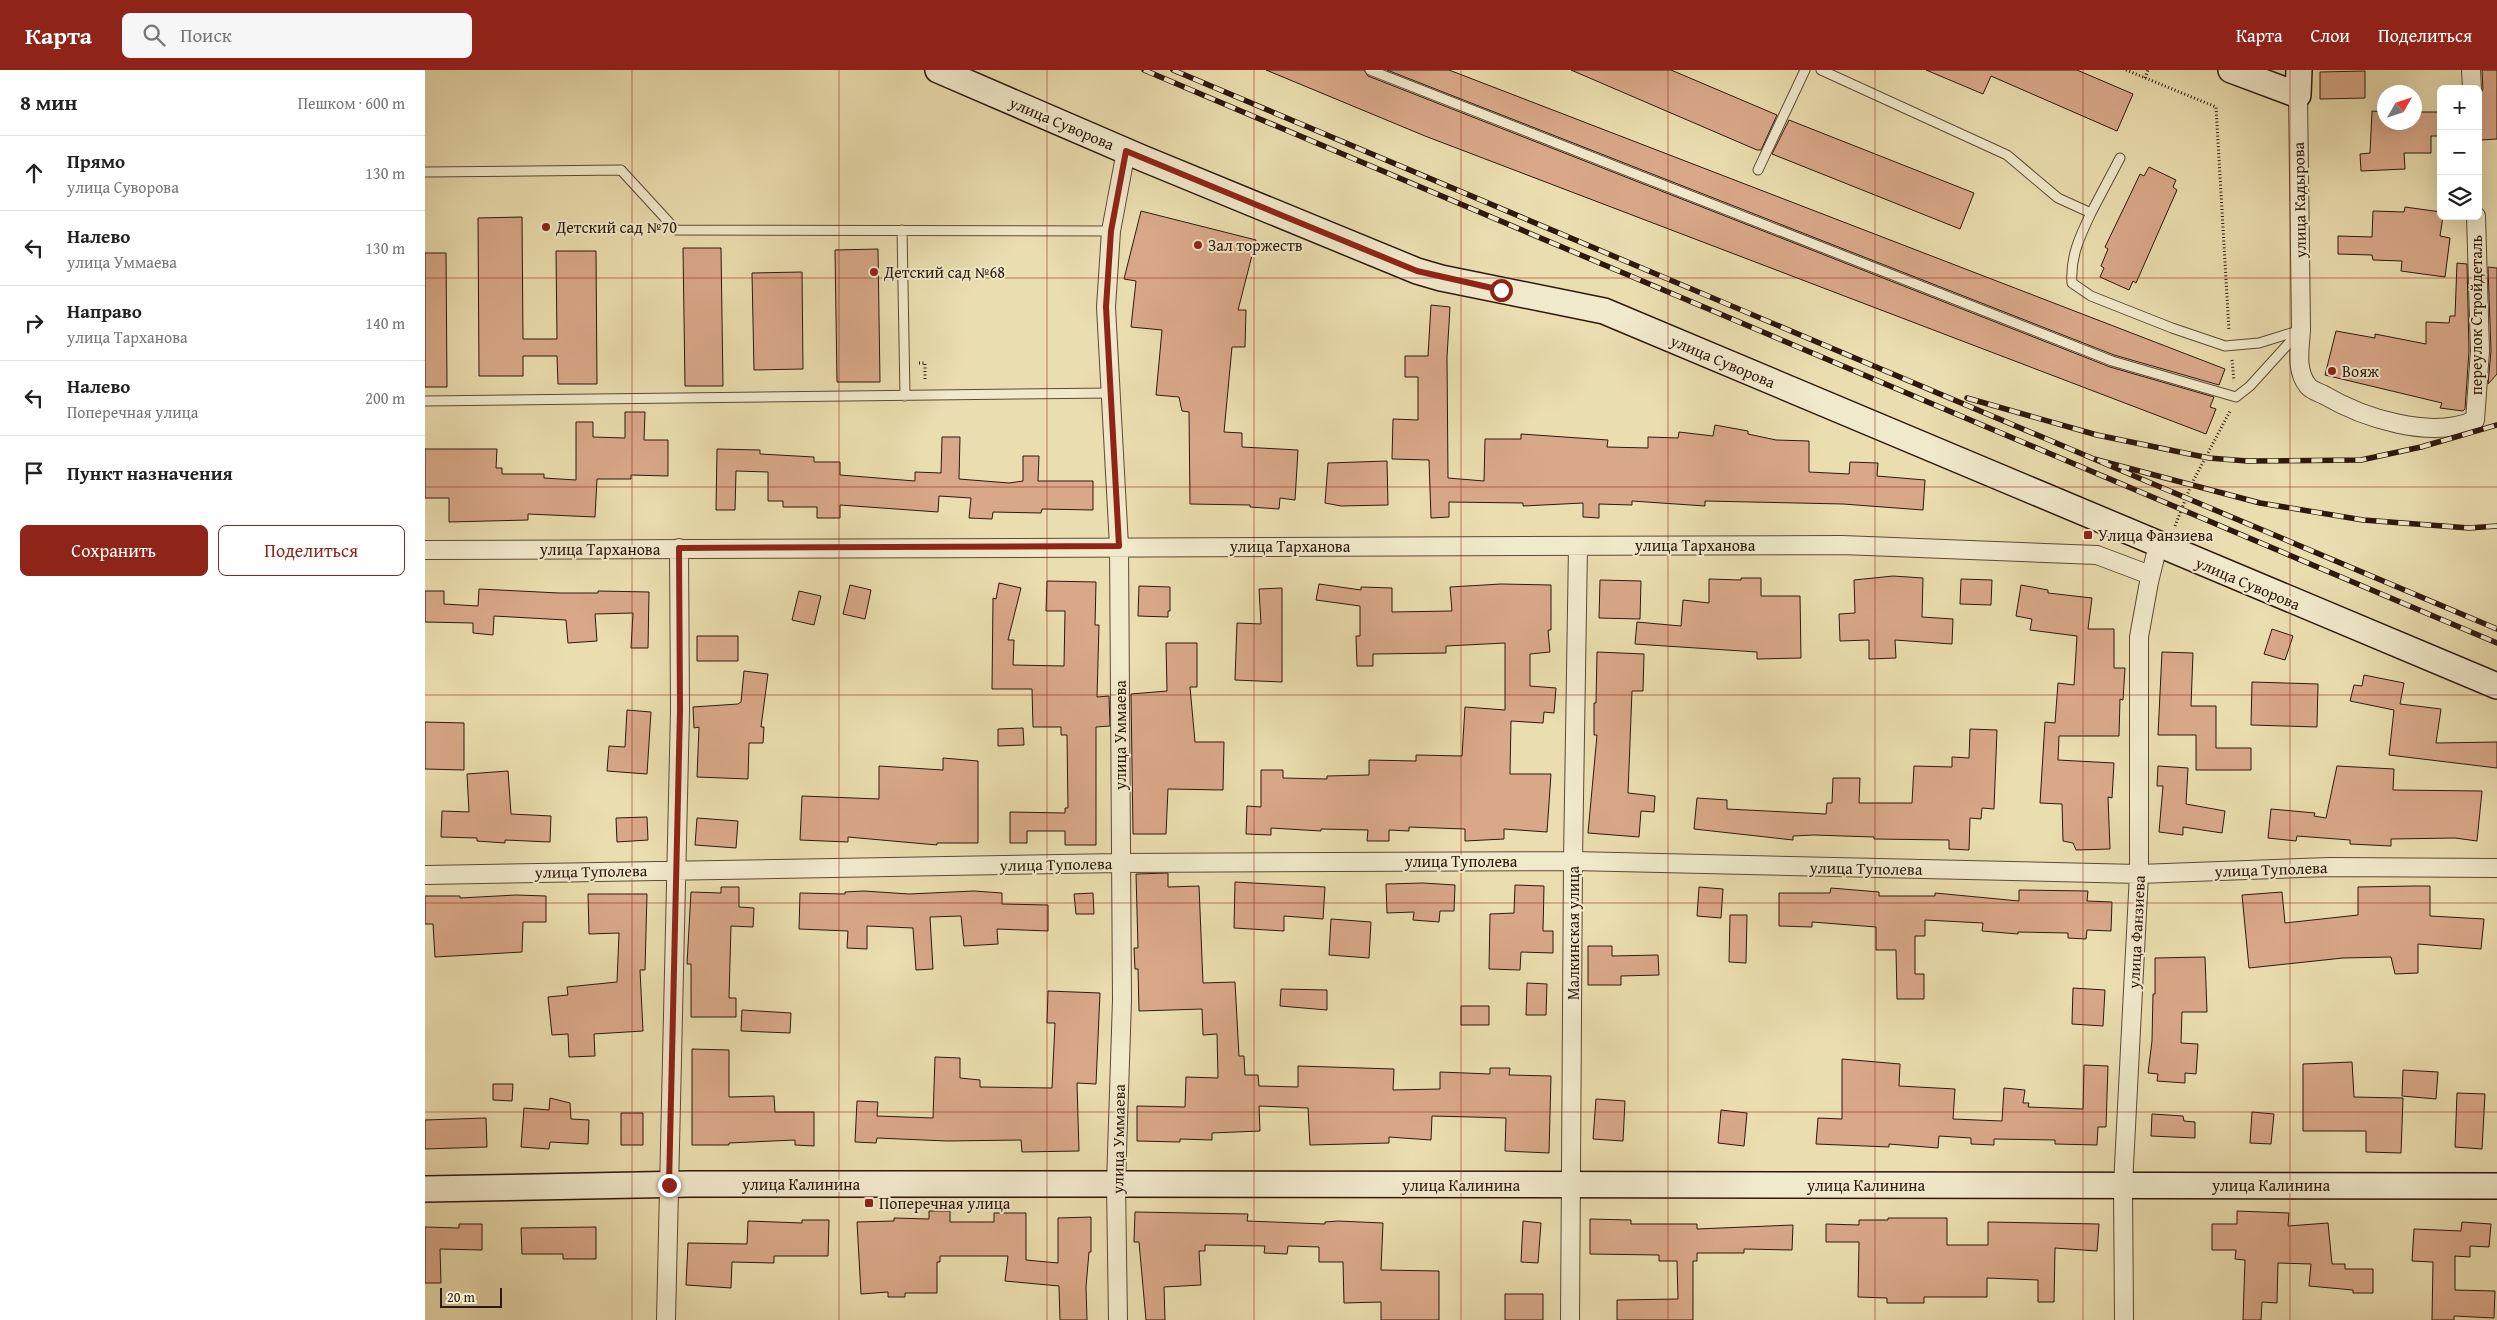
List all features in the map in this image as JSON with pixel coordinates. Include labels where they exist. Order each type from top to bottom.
[{"type":"street","name":"улица Суворова","points":[[938,70],[1126,151],[1417,271],[1450,280],[1603,311],[2166,537],[2497,686]]},
{"type":"street","points":[[2231,70],[2298,95]]},
{"type":"street","name":"улица Кадырова","points":[[2299,70],[2301,330]]},
{"type":"street","points":[[2471,70],[2472,85]]},
{"type":"street","name":"улица Уммаева","points":[[1118,1320],[1116,1184],[1122,1000],[1119,546],[1113,393],[1106,307],[1111,231],[1126,151]]},
{"type":"street","name":"переулок Стройдеталь","points":[[2301,330],[2298,364],[2308,386],[2337,403],[2383,420],[2412,426],[2440,427],[2465,424],[2475,420],[2480,351],[2475,220]]},
{"type":"street","name":"улица Фанзиева","points":[[2124,1320],[2123,1185],[2139,874],[2139,637],[2151,574],[2166,537]]},
{"type":"street","name":"улица Тарханова","points":[[425,550],[1119,546],[1842,545],[2097,555],[2151,574]]},
{"type":"street","name":"Малкинская улица","points":[[1571,1320],[1573,861],[1579,546]]},
{"type":"street","points":[[666,1320],[680,710],[679,548]]},
{"type":"street","name":"улица Туполева","points":[[425,875],[1120,863],[1573,861],[2139,874],[2330,867],[2497,868]]},
{"type":"street","name":"улица Калинина","points":[[425,1189],[669,1185],[1116,1184],[2497,1186]]},
{"type":"lane","points":[[1370,70],[2112,361],[2236,397],[2250,386],[2301,330]]},
{"type":"lane","points":[[1758,170],[1805,70]]},
{"type":"lane","points":[[1821,70],[2007,155],[2058,198],[2091,213]]},
{"type":"lane","points":[[2120,158],[2091,213],[2076,247],[2071,268],[2072,283],[2091,296],[2172,328],[2225,346],[2259,343],[2301,330]]},
{"type":"lane","points":[[425,172],[621,170],[676,230],[1111,231]]},
{"type":"lane","points":[[902,230],[905,396]]},
{"type":"lane","points":[[425,401],[1113,393]]},
{"type":"path","points":[[2126,70],[2216,108],[2227,313],[2236,397],[2225,424],[2191,484],[2166,537]]},
{"type":"path","points":[[2145,78],[2148,70]]},
{"type":"path","points":[[916,363],[925,363],[925,388]]},
{"type":"building","points":[[1266,70],[1364,70],[1368,76],[2110,367],[2214,397],[2210,407],[2216,409],[2206,434],[1425,136]]},
{"type":"building","points":[[1387,70],[1449,70],[2225,369],[2219,385],[2114,355]]},
{"type":"building","points":[[1571,70],[1671,70],[1777,115],[1761,150],[1757,150]]},
{"type":"building","points":[[1926,70],[2077,70],[2133,94],[2117,131],[1991,76],[1983,94]]},
{"type":"building","points":[[2482,70],[2497,70],[2497,139],[2482,140]]},
{"type":"building","points":[[2365,71],[2365,98],[2320,99],[2320,72]]},
{"type":"building","points":[[2372,111],[2377,111],[2377,130],[2422,130],[2422,112],[2437,112],[2437,136],[2431,136],[2431,153],[2404,153],[2405,169],[2361,171],[2360,154],[2370,153]]},
{"type":"building","points":[[1789,120],[1974,193],[1960,229],[1772,154]]},
{"type":"building","points":[[2149,167],[2176,180],[2173,187],[2177,190],[2136,283],[2133,281],[2129,290],[2100,277],[2104,268],[2101,266],[2108,249],[2105,247],[2140,174],[2144,176]]},
{"type":"building","points":[[2405,207],[2437,211],[2437,220],[2442,220],[2440,236],[2450,238],[2445,277],[2401,271],[2402,261],[2373,260],[2372,255],[2338,254],[2338,236],[2372,237],[2373,211],[2404,212]]},
{"type":"building","points":[[1141,211],[1256,240],[1238,310],[1246,310],[1245,347],[1232,347],[1224,432],[1242,433],[1242,447],[1298,450],[1295,500],[1280,498],[1279,509],[1250,507],[1250,505],[1190,504],[1189,412],[1182,411],[1179,397],[1156,395],[1162,330],[1131,327],[1136,281],[1124,279]]},
{"type":"building","points":[[522,217],[523,339],[557,339],[556,251],[596,251],[597,384],[558,384],[557,356],[523,356],[523,376],[479,376],[478,218]]},
{"type":"building","points":[[683,248],[721,248],[723,386],[685,386]]},
{"type":"building","points":[[878,249],[880,382],[837,382],[835,250]]},
{"type":"building","points":[[425,253],[446,253],[447,387],[425,387]]},
{"type":"building","points":[[2457,263],[2467,264],[2469,351],[2465,409],[2463,411],[2440,408],[2442,403],[2325,375],[2336,331],[2375,338],[2375,334],[2426,344],[2426,322],[2449,323],[2450,316],[2455,316]]},
{"type":"building","points":[[2488,267],[2497,268],[2497,374],[2488,384],[2491,351]]},
{"type":"building","points":[[802,272],[803,369],[754,370],[752,273]]},
{"type":"building","points":[[1431,305],[1450,307],[1447,357],[1448,478],[1484,481],[1485,439],[1521,439],[1521,434],[1608,440],[1607,447],[1648,448],[1648,437],[1678,438],[1679,432],[1713,436],[1715,425],[1748,431],[1748,434],[1776,440],[1809,441],[1809,472],[1849,474],[1850,462],[1878,463],[1877,476],[1925,480],[1923,510],[1843,504],[1705,501],[1705,506],[1632,501],[1632,505],[1599,504],[1599,518],[1583,517],[1583,503],[1523,506],[1523,503],[1449,502],[1449,517],[1431,518],[1429,460],[1392,459],[1393,419],[1418,420],[1418,377],[1405,377],[1405,356],[1428,356]]},
{"type":"building","points":[[625,412],[645,412],[644,440],[668,440],[668,476],[631,475],[631,479],[597,479],[595,517],[528,514],[528,520],[449,522],[449,498],[425,498],[425,449],[497,449],[496,468],[502,468],[502,474],[544,474],[544,478],[576,480],[576,422],[593,422],[593,437],[625,438]]},
{"type":"building","points":[[942,437],[960,437],[959,479],[1009,483],[1023,481],[1023,456],[1039,456],[1038,481],[1093,481],[1093,510],[1042,509],[1041,513],[993,512],[992,519],[969,518],[971,498],[939,496],[938,512],[840,505],[840,518],[817,518],[817,507],[783,507],[783,501],[768,501],[768,472],[736,471],[735,510],[716,510],[717,449],[760,450],[760,454],[814,457],[814,462],[840,462],[840,475],[915,481],[915,472],[941,473]]},
{"type":"building","points":[[1387,461],[1388,505],[1341,506],[1325,503],[1328,463]]},
{"type":"building","points":[[1893,576],[1923,578],[1922,617],[1953,619],[1952,644],[1895,640],[1896,658],[1869,659],[1869,640],[1840,641],[1839,614],[1855,613],[1854,580]]},
{"type":"building","points":[[1741,578],[1761,578],[1761,596],[1800,596],[1801,658],[1757,659],[1757,652],[1635,644],[1637,622],[1681,626],[1683,600],[1709,603],[1709,579],[1741,580]]},
{"type":"building","points":[[1961,579],[1992,580],[1991,605],[1960,604]]},
{"type":"building","points":[[1600,580],[1641,581],[1640,619],[1599,618]]},
{"type":"building","points":[[1047,581],[1096,582],[1095,625],[1099,625],[1097,697],[1109,696],[1110,726],[1096,727],[1096,845],[1065,845],[1065,831],[1027,831],[1027,843],[1010,843],[1010,812],[1065,813],[1065,808],[1068,808],[1067,735],[1061,735],[1061,727],[1033,727],[1032,689],[992,689],[993,598],[996,599],[999,583],[1021,588],[1008,640],[1014,640],[1013,665],[1064,666],[1065,611],[1046,611]]},
{"type":"building","points":[[1319,584],[1361,590],[1361,587],[1392,588],[1392,612],[1452,611],[1450,587],[1501,584],[1551,585],[1551,630],[1548,630],[1550,652],[1530,654],[1530,686],[1556,688],[1554,713],[1544,712],[1543,723],[1511,721],[1510,774],[1551,774],[1547,832],[1504,829],[1504,839],[1465,841],[1465,829],[1409,827],[1409,831],[1389,830],[1389,841],[1367,841],[1368,830],[1321,829],[1321,831],[1271,828],[1271,835],[1246,834],[1247,806],[1261,807],[1261,770],[1283,770],[1283,778],[1327,779],[1327,776],[1369,775],[1369,760],[1416,761],[1416,755],[1462,756],[1465,707],[1505,710],[1505,643],[1446,646],[1446,653],[1373,654],[1373,666],[1357,666],[1356,636],[1360,636],[1360,606],[1316,600]]},
{"type":"building","points":[[850,585],[871,590],[865,619],[843,614]]},
{"type":"building","points":[[2021,585],[2048,590],[2048,593],[2092,598],[2088,629],[2114,629],[2114,668],[2125,668],[2123,700],[2120,699],[2119,736],[2059,736],[2058,760],[2114,763],[2112,798],[2108,797],[2110,849],[2076,850],[2073,843],[2063,841],[2062,804],[2040,803],[2045,722],[2055,723],[2058,683],[2074,685],[2077,636],[2030,630],[2032,619],[2016,616]]},
{"type":"building","points":[[1139,586],[1170,587],[1170,611],[1168,611],[1168,617],[1138,616]]},
{"type":"building","points":[[1282,588],[1282,682],[1235,680],[1237,623],[1261,624],[1259,589]]},
{"type":"building","points":[[479,589],[559,593],[598,593],[598,591],[649,592],[648,648],[631,648],[633,613],[595,614],[597,641],[568,643],[566,620],[494,616],[493,635],[473,633],[473,623],[425,622],[425,591],[444,591],[444,604],[478,606]]},
{"type":"building","points":[[799,591],[821,596],[814,625],[792,620]]},
{"type":"building","points":[[2272,629],[2293,636],[2285,660],[2264,654]]},
{"type":"building","points":[[697,636],[738,636],[738,661],[697,661]]},
{"type":"building","points":[[1166,643],[1197,643],[1197,687],[1190,687],[1195,742],[1224,742],[1223,790],[1168,789],[1166,834],[1133,834],[1131,694],[1167,691]]},
{"type":"building","points":[[1597,652],[1644,654],[1643,691],[1632,691],[1628,793],[1655,796],[1654,812],[1641,811],[1639,837],[1588,833],[1597,735],[1594,735],[1594,703],[1596,703]]},
{"type":"building","points":[[2162,652],[2193,653],[2191,706],[2216,706],[2216,748],[2251,748],[2251,770],[2196,770],[2196,735],[2158,735]]},
{"type":"building","points":[[744,671],[768,674],[761,727],[764,727],[763,743],[749,743],[748,779],[697,777],[699,727],[694,728],[693,707],[738,704],[741,702]]},
{"type":"building","points":[[2364,675],[2404,683],[2400,704],[2441,709],[2436,743],[2497,742],[2497,768],[2389,755],[2394,710],[2350,701],[2354,685],[2362,686]]},
{"type":"building","points":[[2252,682],[2318,684],[2317,727],[2251,725]]},
{"type":"building","points":[[627,710],[651,712],[647,774],[607,771],[609,746],[625,747]]},
{"type":"building","points":[[425,722],[464,723],[464,770],[425,769]]},
{"type":"building","points":[[1023,728],[1024,745],[998,746],[998,729]]},
{"type":"building","points":[[1970,729],[1997,730],[1994,809],[1982,808],[1981,819],[1970,818],[1969,850],[1949,849],[1949,840],[1874,839],[1874,837],[1813,835],[1793,836],[1793,840],[1694,829],[1697,798],[1727,800],[1727,809],[1826,814],[1827,803],[1832,803],[1833,778],[1860,778],[1859,803],[1912,803],[1914,766],[1952,767],[1952,757],[1969,758]]},
{"type":"building","points":[[943,758],[978,761],[978,843],[937,843],[937,845],[848,837],[848,842],[800,840],[802,796],[879,799],[879,766],[943,770]]},
{"type":"building","points":[[2158,766],[2188,768],[2186,804],[2225,811],[2222,833],[2183,827],[2183,835],[2159,832],[2163,786],[2157,786]]},
{"type":"building","points":[[2337,766],[2394,769],[2393,790],[2482,791],[2477,841],[2455,838],[2391,839],[2391,846],[2350,844],[2350,840],[2297,836],[2296,841],[2268,838],[2271,809],[2315,813],[2314,816],[2326,818]]},
{"type":"building","points":[[508,771],[511,814],[551,816],[550,842],[505,840],[505,843],[477,841],[477,838],[441,837],[442,811],[469,812],[467,774]]},
{"type":"building","points":[[647,817],[648,840],[617,842],[616,818]]},
{"type":"building","points":[[697,818],[738,821],[736,848],[695,845]]},
{"type":"building","points":[[1168,873],[1168,887],[1199,886],[1203,983],[1235,982],[1239,1056],[1244,1056],[1245,1075],[1258,1075],[1259,1086],[1298,1087],[1298,1066],[1394,1069],[1393,1090],[1440,1089],[1440,1072],[1490,1074],[1490,1068],[1510,1068],[1509,1075],[1551,1076],[1549,1153],[1505,1151],[1506,1118],[1432,1116],[1431,1140],[1389,1137],[1389,1143],[1310,1145],[1308,1108],[1259,1106],[1260,1131],[1212,1133],[1212,1140],[1180,1139],[1180,1142],[1137,1141],[1137,1106],[1185,1107],[1186,1077],[1218,1078],[1217,1034],[1203,1035],[1202,1009],[1139,1011],[1138,969],[1135,969],[1134,948],[1138,948],[1136,874]]},
{"type":"building","points":[[1235,882],[1325,887],[1323,919],[1284,916],[1284,931],[1234,928]]},
{"type":"building","points":[[1423,883],[1455,885],[1454,911],[1440,911],[1439,922],[1413,920],[1414,912],[1387,913],[1386,884]]},
{"type":"building","points":[[1515,885],[1544,886],[1543,931],[1553,931],[1553,953],[1521,952],[1520,970],[1489,969],[1490,914],[1514,913]]},
{"type":"building","points":[[2430,886],[2430,916],[2484,919],[2481,949],[2418,944],[2418,973],[2395,974],[2391,957],[2343,958],[2249,968],[2242,895],[2282,892],[2285,923],[2358,915],[2358,887]]},
{"type":"building","points":[[721,887],[739,887],[739,907],[754,908],[753,927],[731,926],[729,998],[736,998],[736,1017],[691,1017],[691,964],[687,964],[691,892],[721,893]]},
{"type":"building","points":[[1699,887],[1723,889],[1721,918],[1697,916]]},
{"type":"building","points":[[1831,888],[1879,892],[1879,896],[1935,896],[1935,893],[2019,901],[2019,890],[2088,891],[2087,901],[2112,902],[2111,931],[2087,930],[2086,939],[2068,938],[2068,933],[2018,932],[2018,934],[1982,931],[1983,923],[1925,920],[1925,936],[1915,936],[1915,974],[1924,974],[1924,999],[1897,999],[1896,950],[1876,950],[1876,927],[1812,922],[1812,927],[1779,926],[1779,893],[1830,893]]},
{"type":"building","points":[[864,891],[909,894],[974,891],[1002,893],[1002,904],[1048,905],[1048,931],[997,929],[998,944],[964,946],[961,916],[930,917],[933,969],[916,970],[913,928],[867,926],[867,949],[847,948],[848,931],[799,929],[800,893],[845,894],[845,892]]},
{"type":"building","points":[[1093,893],[1094,914],[1076,914],[1074,894]]},
{"type":"building","points":[[588,894],[647,894],[645,970],[640,970],[643,1031],[594,1034],[595,1056],[569,1057],[568,1034],[552,1035],[548,997],[568,995],[567,987],[617,982],[619,933],[589,934]]},
{"type":"building","points":[[516,895],[546,896],[546,922],[523,922],[522,952],[435,957],[433,924],[425,924],[425,896],[460,896],[460,898]]},
{"type":"building","points":[[1730,915],[1747,915],[1746,963],[1729,962]]},
{"type":"building","points":[[1331,919],[1371,922],[1369,958],[1329,955]]},
{"type":"building","points":[[1588,946],[1612,946],[1612,956],[1658,955],[1659,975],[1621,976],[1621,985],[1588,985]]},
{"type":"building","points":[[2205,957],[2207,1012],[2182,1012],[2181,1043],[2198,1044],[2196,1074],[2185,1073],[2185,1083],[2157,1081],[2158,1074],[2148,1073],[2152,1041],[2153,994],[2155,994],[2155,958]]},
{"type":"building","points":[[1527,983],[1547,984],[1546,1015],[1526,1015]]},
{"type":"building","points":[[2073,988],[2105,990],[2103,1026],[2072,1024]]},
{"type":"building","points":[[1281,989],[1327,990],[1327,1010],[1280,1006]]},
{"type":"building","points":[[1048,991],[1100,993],[1096,1084],[1077,1083],[1079,1151],[1022,1152],[1021,1140],[947,1141],[877,1138],[876,1143],[855,1142],[857,1101],[878,1102],[877,1116],[933,1118],[935,1057],[960,1058],[960,1078],[980,1080],[980,1087],[1052,1088],[1055,1023],[1047,1023]]},
{"type":"building","points":[[1461,1006],[1489,1006],[1489,1025],[1461,1025]]},
{"type":"building","points":[[742,1010],[791,1013],[790,1033],[741,1031]]},
{"type":"building","points":[[692,1049],[729,1050],[729,1097],[774,1096],[775,1112],[814,1112],[814,1146],[795,1145],[795,1140],[729,1143],[729,1145],[692,1145]]},
{"type":"building","points":[[1842,1059],[1900,1064],[1899,1086],[1955,1089],[1953,1119],[2002,1121],[2004,1088],[2025,1090],[2023,1103],[2029,1103],[2028,1107],[2083,1109],[2084,1065],[2108,1066],[2106,1127],[2098,1127],[2097,1145],[2055,1144],[2055,1140],[1994,1139],[1994,1145],[1971,1144],[1971,1138],[1939,1136],[1938,1148],[1889,1144],[1889,1147],[1816,1144],[1818,1118],[1842,1119]]},
{"type":"building","points":[[2352,1062],[2354,1097],[2403,1098],[2401,1153],[2366,1152],[2366,1131],[2303,1131],[2303,1064]]},
{"type":"building","points":[[2403,1070],[2438,1072],[2436,1099],[2402,1096]]},
{"type":"building","points":[[493,1084],[513,1084],[512,1101],[493,1100]]},
{"type":"building","points":[[2457,1093],[2485,1094],[2482,1149],[2455,1147]]},
{"type":"building","points":[[550,1098],[570,1103],[571,1119],[589,1120],[588,1144],[550,1142],[549,1149],[521,1147],[524,1108],[549,1110]]},
{"type":"building","points":[[1596,1099],[1625,1101],[1623,1141],[1593,1139]]},
{"type":"building","points":[[1721,1110],[1747,1113],[1744,1146],[1718,1143]]},
{"type":"building","points":[[2252,1112],[2274,1114],[2271,1144],[2250,1143]]},
{"type":"building","points":[[621,1113],[643,1113],[643,1145],[621,1145]]},
{"type":"building","points":[[2152,1114],[2183,1116],[2184,1121],[2195,1122],[2195,1138],[2151,1136]]},
{"type":"building","points":[[486,1118],[487,1147],[425,1149],[425,1120]]},
{"type":"building","points":[[929,1211],[950,1211],[950,1222],[994,1222],[994,1213],[1026,1213],[1026,1260],[1058,1263],[1058,1218],[1091,1217],[1091,1252],[1089,1252],[1086,1287],[1087,1320],[1060,1320],[1059,1286],[1005,1281],[1008,1256],[940,1256],[940,1262],[937,1262],[937,1293],[905,1293],[905,1297],[888,1297],[888,1292],[861,1294],[857,1222],[894,1221],[894,1218],[929,1219]]},
{"type":"building","points":[[2237,1211],[2289,1213],[2288,1226],[2328,1223],[2332,1264],[2345,1264],[2345,1269],[2373,1269],[2373,1293],[2353,1293],[2353,1290],[2309,1286],[2311,1264],[2278,1263],[2277,1303],[2262,1302],[2261,1320],[2243,1320],[2245,1260],[2235,1259],[2236,1250],[2212,1250],[2212,1224],[2237,1224]]},
{"type":"building","points":[[1135,1212],[1248,1214],[1247,1221],[1325,1224],[1325,1222],[1338,1221],[1383,1223],[1381,1270],[1439,1271],[1439,1320],[1381,1320],[1381,1302],[1344,1303],[1343,1262],[1319,1262],[1319,1247],[1288,1246],[1287,1254],[1264,1253],[1265,1246],[1205,1245],[1205,1251],[1199,1251],[1201,1285],[1164,1287],[1165,1320],[1146,1320],[1139,1242],[1134,1242]]},
{"type":"building","points":[[1888,1218],[1947,1218],[1947,1245],[1988,1245],[1988,1222],[2099,1224],[2097,1251],[2055,1248],[2054,1302],[2038,1302],[2038,1280],[1987,1278],[1987,1297],[1924,1297],[1924,1303],[1887,1303],[1887,1298],[1858,1297],[1859,1242],[1826,1242],[1826,1224],[1859,1225],[1859,1220],[1888,1220]]},
{"type":"building","points":[[1590,1219],[1631,1220],[1631,1224],[1697,1224],[1697,1229],[1793,1225],[1792,1250],[1744,1249],[1744,1253],[1697,1253],[1697,1261],[1693,1261],[1693,1320],[1617,1320],[1617,1300],[1678,1299],[1677,1261],[1659,1261],[1659,1255],[1590,1254]]},
{"type":"building","points":[[802,1220],[829,1220],[828,1256],[774,1256],[774,1263],[732,1262],[731,1288],[686,1285],[688,1243],[747,1244],[748,1221],[802,1223]]},
{"type":"building","points":[[1523,1221],[1541,1223],[1538,1263],[1521,1262]]},
{"type":"building","points":[[2462,1222],[2491,1224],[2489,1247],[2470,1246],[2470,1257],[2455,1256],[2455,1290],[2495,1291],[2494,1318],[2454,1316],[2454,1320],[2432,1320],[2433,1262],[2412,1261],[2414,1229],[2461,1231]]},
{"type":"building","points":[[459,1224],[482,1224],[482,1250],[440,1249],[441,1283],[425,1283],[425,1227],[459,1228]]},
{"type":"building","points":[[596,1227],[596,1259],[563,1259],[563,1254],[522,1254],[521,1228]]},
{"type":"building","points":[[1505,1294],[1543,1294],[1543,1320],[1505,1320]]},
{"type":"railway","points":[[1144,70],[2497,643]]},
{"type":"railway","points":[[1173,70],[2094,459]]},
{"type":"railway","points":[[1967,398],[2097,435],[2209,458],[2247,461],[2361,460],[2421,447],[2497,425]]},
{"type":"railway","points":[[2497,526],[2469,528],[2363,520],[2260,503],[2094,459],[2497,629]]},
{"type":"place","name":"Детский сад №70","points":[[546,227]]},
{"type":"place","name":"Зал торжеств","points":[[1198,245]]},
{"type":"place","name":"Детский сад №68","points":[[874,272]]},
{"type":"place","name":"Вояж","points":[[2332,371]]},
{"type":"place","name":"Улица Фанзиева","points":[[2088,535]]},
{"type":"place","name":"Поперечная улица","points":[[869,1203]]},
{"type":"route","points":[[669,1185],[680,710],[679,548],[1119,546],[1113,393],[1106,307],[1111,231],[1126,151],[1417,271],[1441,278],[1501,290]]}]
